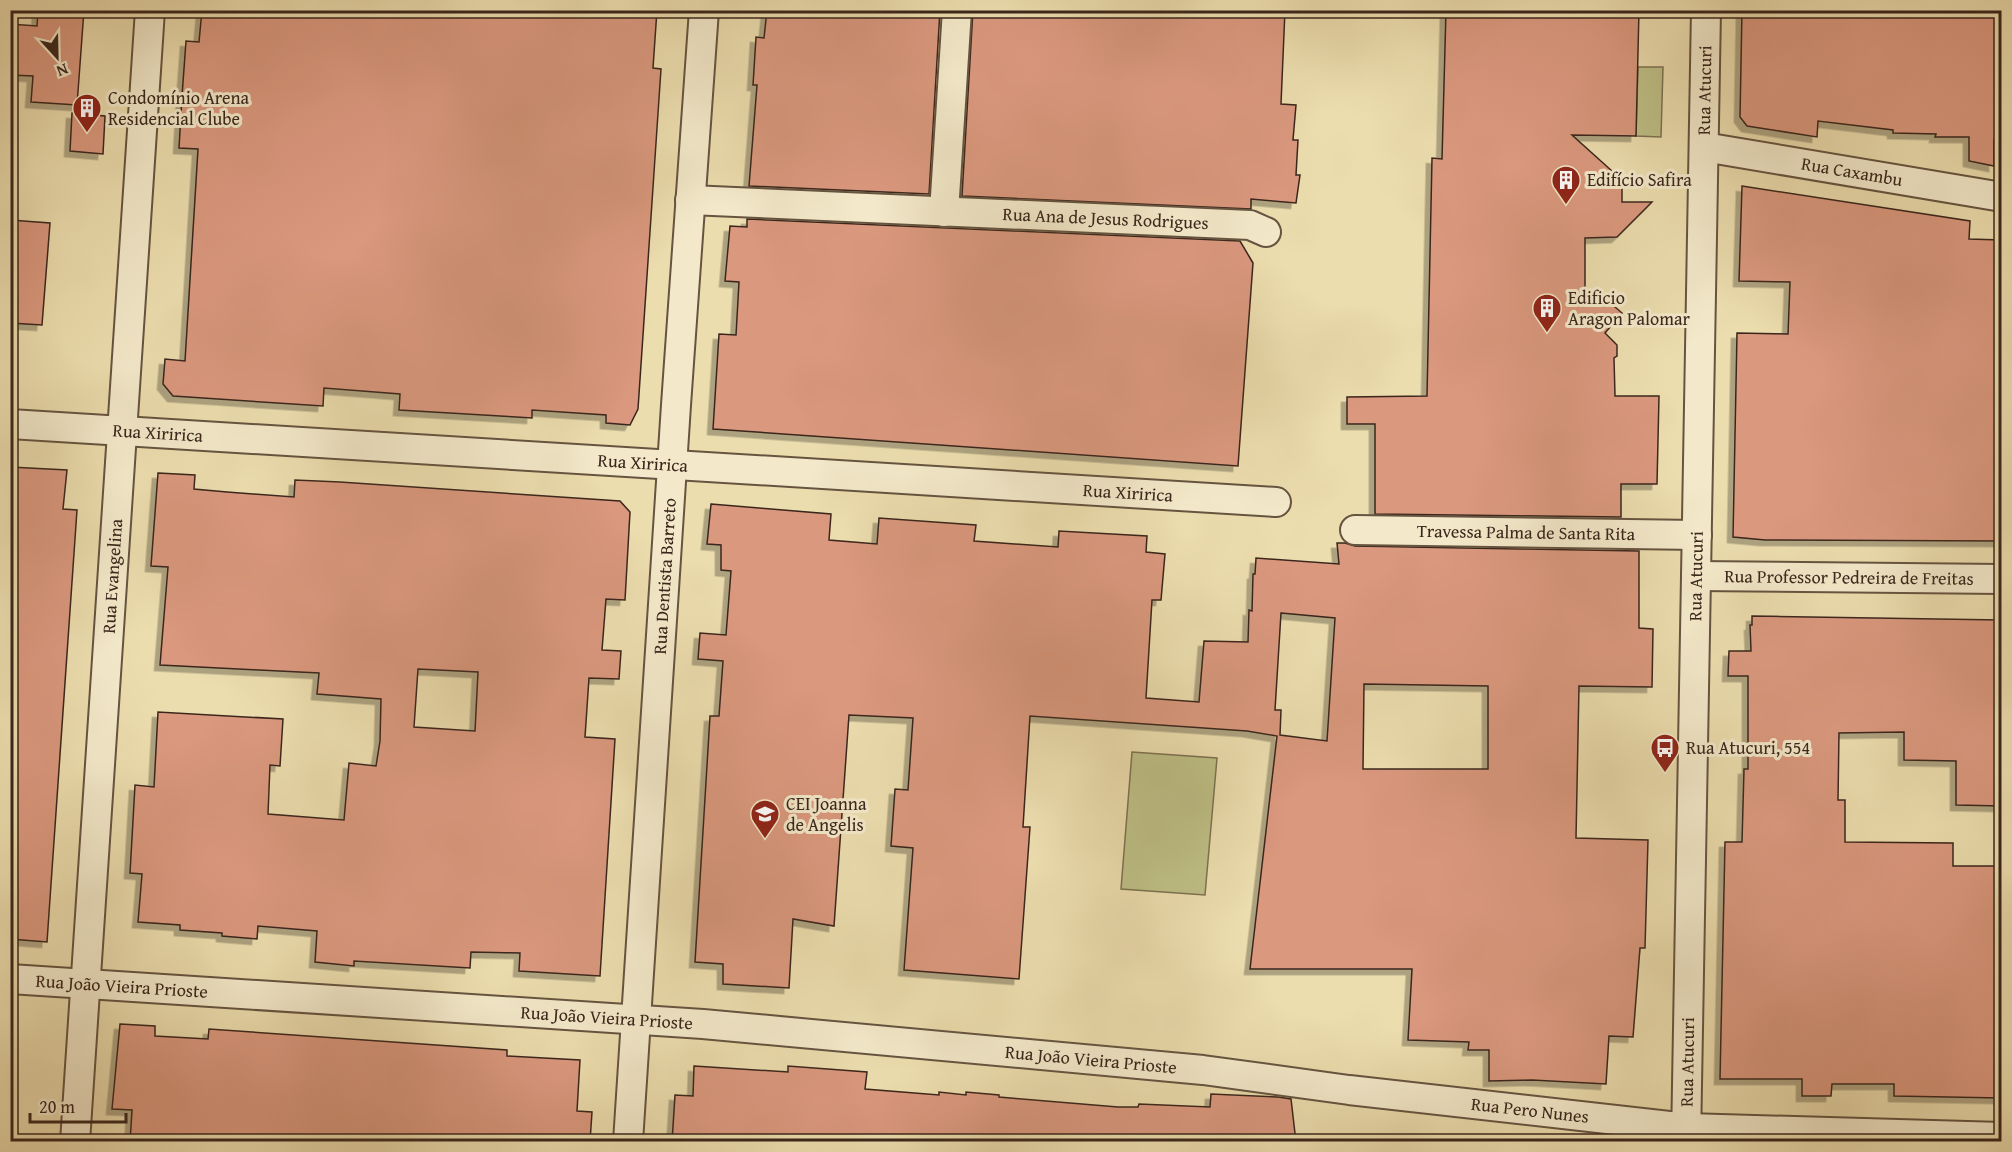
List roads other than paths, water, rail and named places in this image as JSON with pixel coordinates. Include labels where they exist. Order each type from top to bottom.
[{"type":"street","name":"Rua Evangelina","points":[[75,1142],[150,10]]},
{"type":"street","name":"Rua Dentista Barreto","points":[[628,1142],[704,10]]},
{"type":"street","points":[[944,212],[957,10]]},
{"type":"street","name":"Rua Atucuri","points":[[1687,1135],[1706,10]]},
{"type":"street","name":"Rua Caxambu","points":[[1704,147],[2001,197]]},
{"type":"street","name":"Rua Ana de Jesus Rodrigues","points":[[690,200],[1250,225],[1266,232]]},
{"type":"street","name":"Rua Xiririca","points":[[10,424],[1276,502]]},
{"type":"street","name":"Travessa Palma de Santa Rita","points":[[1355,530],[1696,535]]},
{"type":"street","name":"Rua Professor Pedreira de Freitas","points":[[1696,576],[2001,579]]},
{"type":"street","name":"Rua João Vieira Prioste","points":[[10,979],[637,1018],[1203,1070]]},
{"type":"street","name":"Rua Pero Nunes","points":[[1203,1070],[1687,1135],[2001,1137]]},
{"type":"place","name":"Condomínio Arena Residencial Clube","points":[[87,134]]},
{"type":"place","name":"Edifício Safira","points":[[1566,206]]},
{"type":"place","name":"Edificio Aragon Palomar","points":[[1547,334]]},
{"type":"place","name":"Rua Atucuri, 554","points":[[1665,774]]},
{"type":"place","name":"CEI Joanna de Angelis","points":[[765,840]]}]
